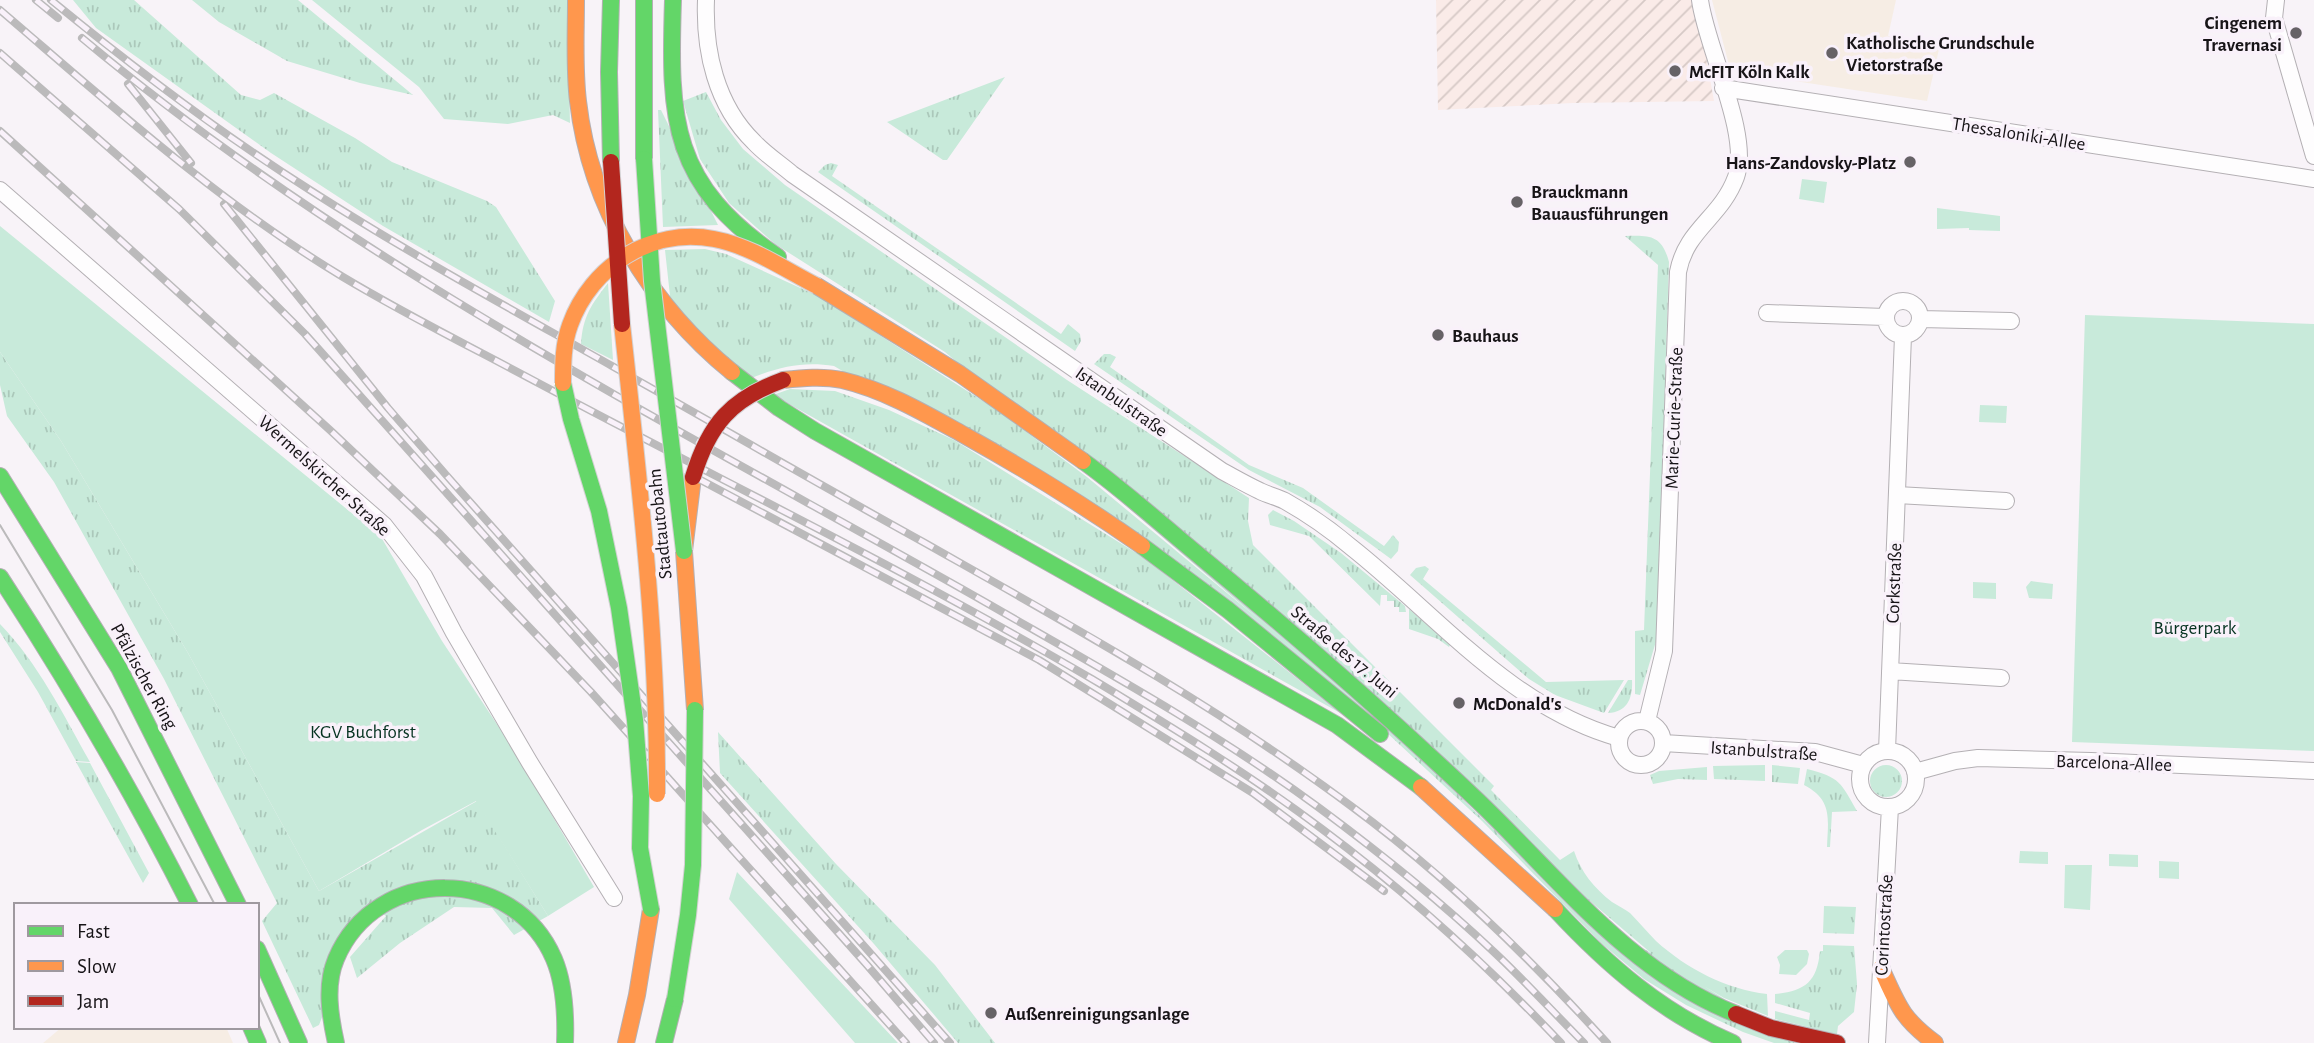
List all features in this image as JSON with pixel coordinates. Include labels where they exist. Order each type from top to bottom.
[{"type":"main road","points":[[576,0],[575,72],[580,118],[591,165],[621,240],[648,285],[684,329],[723,367],[815,431],[1337,725],[1379,752],[1457,818],[1555,909]]},
{"type":"main road","name":"Stadtautobahn","points":[[611,0],[611,162],[621,308],[654,649],[658,734],[657,807]]},
{"type":"main road","name":"Stadtautobahn","points":[[644,0],[644,159],[652,281],[684,551],[695,710],[695,820],[686,935],[664,1043]]},
{"type":"main road","points":[[673,0],[673,106],[679,138],[689,165],[703,190],[731,222],[817,286]]},
{"type":"main road","points":[[650,908],[640,855],[642,789],[619,607],[596,500],[563,382],[563,351],[569,322],[587,290],[614,262],[632,250],[677,237],[701,237],[730,243],[817,286]]},
{"type":"main road","name":"Straße des 17. Juni","points":[[817,286],[960,374],[1093,468],[1394,721],[1492,813],[1611,934],[1653,968],[1720,1008],[1771,1028],[1837,1043]]},
{"type":"main road","points":[[684,551],[693,477],[698,459],[706,438],[736,401],[759,387],[783,380],[812,377],[842,381],[871,391],[958,432],[1032,474],[1151,553],[1227,609],[1392,745],[1496,841],[1594,952],[1640,989],[1684,1019],[1733,1043]]},
{"type":"main road","name":"Pfälzischer Ring","points":[[0,476],[118,668],[237,903]]},
{"type":"main road","points":[[0,577],[75,691],[189,903]]},
{"type":"main road","points":[[626,1043],[637,995],[650,908],[656,831]]},
{"type":"main road","points":[[336,1043],[329,1000],[336,960],[345,942],[369,913],[384,903],[406,893],[433,887],[476,891],[509,905],[528,920],[545,943],[558,969],[563,995],[565,1043]]},
{"type":"main road","points":[[259,953],[299,1043]]},
{"type":"main road","points":[[1881,968],[1901,1012],[1915,1028],[1935,1043]]},
{"type":"main road","points":[[675,999],[679,1043]]},
{"type":"street","name":"Istanbulstraße","points":[[706,0],[709,50],[716,82],[739,125],[754,142],[792,174],[1222,471],[1284,501],[1319,523],[1381,571],[1468,648],[1529,696],[1560,715],[1619,738]]},
{"type":"street","name":"Marie-Curie-Straße","points":[[1647,721],[1664,651],[1678,272],[1681,257],[1691,237],[1715,215],[1735,180],[1739,166],[1737,133],[1700,0]]},
{"type":"street","points":[[2276,0],[2274,18],[2314,156]]},
{"type":"street","name":"Thessaloniki-Allee","points":[[1723,88],[2314,179]]},
{"type":"street","name":"Wermelskircher Straße","points":[[0,190],[384,525],[424,576],[530,763],[614,898]]},
{"type":"street","points":[[1902,301],[1917,308],[1920,319],[1915,331],[1903,336],[1887,327],[1885,317],[1890,306],[1902,301]]},
{"type":"street","points":[[1767,313],[1885,317]]},
{"type":"street","points":[[1920,319],[2011,321]]},
{"type":"street","name":"Corkstraße","points":[[1887,751],[1903,336]]},
{"type":"street","points":[[1897,495],[2006,501]]},
{"type":"street","points":[[1890,671],[2001,678]]},
{"type":"street","points":[[1647,721],[1660,732],[1663,743],[1658,758],[1645,765],[1637,765],[1624,758],[1619,738],[1623,729],[1630,724],[1647,721]]},
{"type":"street","name":"Istanbulstraße","points":[[1663,743],[1815,752],[1863,765]]},
{"type":"street","points":[[1887,751],[1905,756],[1915,772],[1916,780],[1905,802],[1881,807],[1866,798],[1859,782],[1863,765],[1869,757],[1887,751]]},
{"type":"street","name":"Barcelona-Allee","points":[[1915,772],[1978,758],[2314,771]]},
{"type":"street","name":"Corintostraße","points":[[1877,1043],[1890,807]]},
{"type":"shaded area","points":[[1436,0],[1696,0],[1714,101],[1573,103],[1438,110]]},
{"type":"shaded area","name":"Katholische Grundschule Vietorstraße","points":[[1712,0],[1896,0],[1888,36],[1940,45],[1927,101],[1736,72],[1729,65]]},
{"type":"shaded area","points":[[60,1029],[227,1029],[233,1043],[43,1043]]},
{"type":"green space","points":[[73,0],[134,0],[241,95],[260,100],[274,93],[392,162],[496,207],[555,301],[549,322],[383,226],[271,153],[96,28]]},
{"type":"green space","points":[[192,0],[298,0],[413,95],[360,83],[287,61],[219,22]]},
{"type":"green space","points":[[312,0],[567,0],[570,123],[553,115],[508,124],[444,119],[419,87]]},
{"type":"green space","points":[[1005,77],[947,160],[943,160],[887,122]]},
{"type":"green space","points":[[706,92],[721,120],[743,149],[785,185],[1067,380],[1249,498],[1248,521],[1253,545],[1494,786],[1491,790],[1560,860],[1574,851],[1584,873],[1599,891],[1630,913],[1656,941],[1694,969],[1737,988],[1767,994],[1768,1016],[1724,998],[1658,959],[945,352],[775,244],[729,203],[700,159],[683,101]]},
{"type":"green space","points":[[658,110],[661,110],[718,225],[663,227]]},
{"type":"green space","points":[[831,163],[838,165],[832,176],[1061,334],[1068,324],[1080,334],[1081,341],[1075,351],[818,172]]},
{"type":"green space","points":[[1802,179],[1827,182],[1824,203],[1799,199]]},
{"type":"green space","points":[[1937,208],[2000,216],[2000,231],[1937,229]]},
{"type":"green space","name":"KGV Buchforst","points":[[0,226],[381,537],[442,641],[512,747],[594,887],[548,916],[476,801],[319,891],[188,653],[61,441],[0,352]]},
{"type":"green space","points":[[1625,236],[1654,238],[1663,246],[1669,262],[1657,638],[1640,695],[1635,694],[1635,631],[1644,630],[1658,265]]},
{"type":"green space","points":[[705,249],[726,254],[818,296],[997,410],[1087,477],[1389,727],[1566,900],[1795,1043],[1774,1043],[1743,1032],[1686,1005],[1644,979],[1602,944],[1482,821],[1386,732],[1231,603],[834,366],[791,366],[749,379],[671,305],[665,250]]},
{"type":"green space","points":[[608,283],[613,360],[581,344],[589,311]]},
{"type":"green space","name":"Bürgerpark","points":[[2085,315],[2314,324],[2314,751],[2072,742]]},
{"type":"green space","points":[[0,352],[61,441],[188,653],[319,891],[477,801],[548,916],[514,935],[492,908],[454,907],[400,943],[357,978],[350,957],[386,916],[367,904],[319,1025],[313,1028],[262,921],[277,903],[164,679],[54,482],[7,416],[0,385]]},
{"type":"green space","points":[[1104,354],[1116,357],[1110,367],[1249,465],[1303,488],[1384,546],[1393,535],[1399,542],[1398,551],[1391,559],[1320,507],[1249,470],[1094,364]]},
{"type":"green space","points":[[790,389],[835,391],[889,410],[954,440],[1146,559],[1342,714],[773,395]]},
{"type":"green space","points":[[1980,405],[2007,406],[2006,423],[1979,422]]},
{"type":"green space","points":[[1273,510],[1341,553],[1405,606],[1406,612],[1399,612],[1399,607],[1394,607],[1394,601],[1387,601],[1387,595],[1381,595],[1380,606],[1309,536],[1270,525],[1268,515]]},
{"type":"green space","points":[[1425,566],[1429,569],[1423,579],[1546,682],[1624,680],[1604,713],[1555,695],[1529,679],[1410,575],[1416,568]]},
{"type":"green space","points":[[2031,581],[2053,584],[2052,599],[2029,598],[2026,587]]},
{"type":"green space","points":[[1973,582],[1996,583],[1996,599],[1973,598]]},
{"type":"green space","points":[[1409,609],[1450,645],[1449,647],[1438,639],[1409,629]]},
{"type":"green space","points":[[0,624],[38,672],[90,762],[76,761],[38,692],[0,632]]},
{"type":"green space","points":[[1628,680],[1632,680],[1632,686],[1625,707],[1608,713]]},
{"type":"green space","points":[[718,732],[836,864],[935,965],[995,1043],[958,1043],[874,944],[720,773]]},
{"type":"green space","points":[[76,762],[90,763],[149,873],[143,883]]},
{"type":"green space","points":[[1765,765],[1765,781],[1714,779],[1713,766]]},
{"type":"green space","points":[[1772,765],[1800,768],[1798,784],[1772,782]]},
{"type":"green space","points":[[1886,765],[1898,769],[1902,781],[1898,793],[1886,797],[1874,793],[1870,781],[1874,769]]},
{"type":"green space","points":[[1707,767],[1707,780],[1678,779],[1653,784],[1650,775],[1659,771]]},
{"type":"green space","points":[[1807,769],[1838,782],[1857,811],[1832,812],[1830,847],[1827,847],[1827,811],[1820,797],[1804,785]]},
{"type":"green space","points":[[2020,851],[2048,852],[2048,864],[2019,863]]},
{"type":"green space","points":[[2109,854],[2138,855],[2138,867],[2109,866]]},
{"type":"green space","points":[[2159,861],[2179,862],[2179,879],[2159,878]]},
{"type":"green space","points":[[2065,865],[2092,865],[2090,910],[2064,908]]},
{"type":"green space","points":[[737,872],[898,1043],[855,1043],[729,899]]},
{"type":"green space","points":[[1824,906],[1856,907],[1854,934],[1823,933]]},
{"type":"green space","points":[[1823,945],[1854,946],[1857,984],[1854,1012],[1838,1026],[1837,1034],[1775,1019],[1775,1011],[1809,1020],[1810,1013],[1775,1003],[1775,994],[1801,988],[1812,978]]},
{"type":"green space","points":[[1785,950],[1807,950],[1809,954],[1807,964],[1796,975],[1779,974],[1777,957]]},
{"type":"tram line","points":[[0,525],[112,710],[214,903]]},
{"type":"tram line","points":[[259,996],[280,1043]]},
{"type":"railway","points":[[36,0],[58,18]]},
{"type":"railway","points":[[51,0],[210,123],[347,213],[460,280],[1088,636],[1248,734],[1351,806],[1420,860],[1517,948],[1607,1043]]},
{"type":"railway","points":[[0,10],[166,151],[252,217],[343,277],[1025,640],[1238,770],[1354,853],[1416,904],[1476,958],[1561,1043]]},
{"type":"railway","points":[[82,38],[187,121],[295,198],[406,271],[636,407],[1112,675],[1238,752],[1364,841],[1452,914],[1506,963],[1584,1043]]},
{"type":"railway","points":[[0,53],[179,209],[305,334],[934,1043]]},
{"type":"railway","points":[[128,84],[191,163]]},
{"type":"railway","points":[[0,131],[331,431],[440,534],[591,692],[906,1043]]},
{"type":"railway","points":[[224,204],[388,408],[950,1043]]},
{"type":"railway","points":[[695,477],[1039,660],[1253,793],[1384,891]]},
{"type":"traffic: fast","points":[[611,0],[611,162]]},
{"type":"traffic: fast","points":[[644,0],[644,159]]},
{"type":"traffic: fast","points":[[673,0],[673,81],[676,115],[684,146],[697,176],[716,203],[743,230],[778,257]]},
{"type":"traffic: fast","points":[[644,159],[652,281],[684,551]]},
{"type":"traffic: fast","points":[[732,372],[779,408],[815,431],[1337,725],[1421,787]]},
{"type":"traffic: fast","points":[[563,383],[599,511],[619,608],[635,720],[641,796],[640,848],[651,909]]},
{"type":"traffic: fast","points":[[1083,461],[1129,496],[1376,707],[1477,800],[1596,920],[1628,948],[1697,996],[1736,1014]]},
{"type":"traffic: fast","points":[[0,476],[119,668],[237,903]]},
{"type":"traffic: fast","points":[[1142,546],[1228,610],[1380,734]]},
{"type":"traffic: fast","points":[[0,577],[100,738],[189,903]]},
{"type":"traffic: fast","points":[[675,999],[693,865],[695,710]]},
{"type":"traffic: fast","points":[[336,1043],[330,1011],[331,979],[336,959],[355,928],[381,906],[412,892],[445,888],[478,893],[509,906],[535,928],[554,959],[563,990],[565,1043]]},
{"type":"traffic: fast","points":[[1555,909],[1637,986],[1683,1017],[1733,1043]]},
{"type":"traffic: fast","points":[[259,953],[299,1043]]},
{"type":"traffic: fast","points":[[664,1043],[675,999]]},
{"type":"traffic: fast","points":[[252,1029],[258,1043]]},
{"type":"traffic: slow","points":[[576,0],[578,101],[585,140],[610,216],[650,285],[702,345],[732,372]]},
{"type":"traffic: slow","points":[[563,383],[566,339],[580,304],[608,269],[647,245],[668,239],[691,237],[728,242],[754,252],[817,286]]},
{"type":"traffic: slow","points":[[817,286],[960,374],[1083,461]]},
{"type":"traffic: slow","points":[[622,324],[651,617],[657,794]]},
{"type":"traffic: slow","points":[[783,380],[842,380],[905,403],[1032,475],[1142,546]]},
{"type":"traffic: slow","points":[[693,477],[684,551],[695,710]]},
{"type":"traffic: slow","points":[[1421,787],[1555,909]]},
{"type":"traffic: slow","points":[[626,1043],[651,909]]},
{"type":"traffic: slow","points":[[1881,968],[1907,1018],[1935,1043]]},
{"type":"traffic: jam","points":[[611,162],[622,324]]},
{"type":"traffic: jam","points":[[693,477],[707,442],[724,416],[749,396],[783,380]]},
{"type":"traffic: jam","points":[[1736,1014],[1771,1028],[1837,1043]]},
{"type":"place","name":"Cingenem Travernasi","points":[[2296,33]]},
{"type":"place","name":"Katholische Grundschule Vietorstraße","points":[[1832,53]]},
{"type":"place","name":"McFIT Köln Kalk","points":[[1675,71]]},
{"type":"place","name":"Hans-Zandovsky-Platz","points":[[1910,162]]},
{"type":"place","name":"Brauckmann Bauausführungen","points":[[1517,202]]},
{"type":"place","name":"Bauhaus","points":[[1438,335]]},
{"type":"place","name":"McDonald's","points":[[1459,703]]},
{"type":"place","name":"Außenreinigungsanlage","points":[[991,1013]]}]
